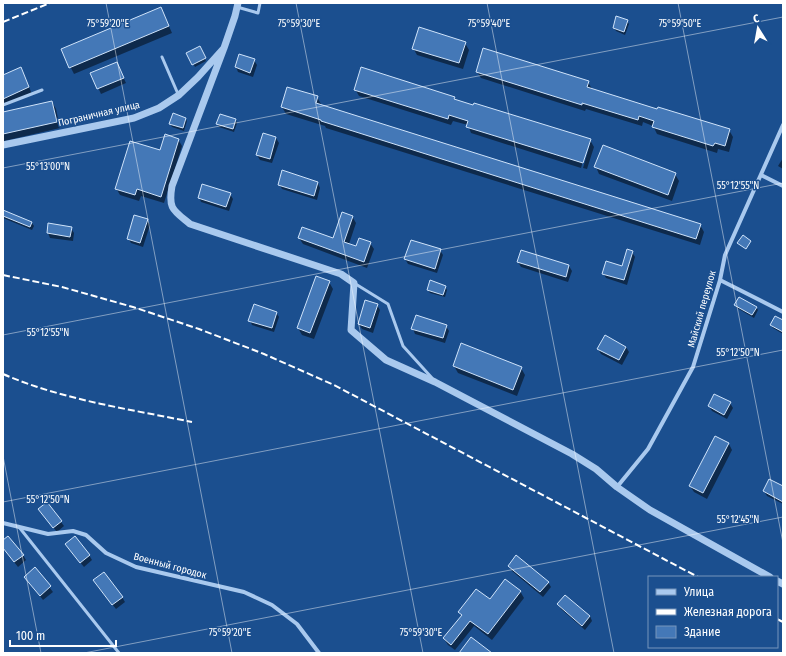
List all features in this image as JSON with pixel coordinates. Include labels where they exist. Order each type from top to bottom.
[{"type":"street","name":"Пограничная улица","points":[[3,145],[134,118],[159,108],[179,95],[198,77],[224,48],[235,16],[237,5]]},
{"type":"street","points":[[224,48],[172,186],[170,200],[174,211],[190,224],[341,274],[354,283],[351,330],[386,360],[435,382],[572,454],[650,510],[768,576]]},
{"type":"street","name":"Майский переулок","points":[[617,487],[648,449],[693,367],[720,280],[725,255],[783,125]]},
{"type":"street","points":[[761,174],[783,186]]},
{"type":"street","points":[[720,280],[783,312]]},
{"type":"street","name":"Военный городок","points":[[3,523],[48,534],[73,531],[86,534],[106,553],[136,567],[244,592],[272,606],[297,624],[319,653]]},
{"type":"lane","points":[[237,5],[258,13],[260,3]]},
{"type":"lane","points":[[162,57],[179,95]]},
{"type":"lane","points":[[3,105],[42,90]]},
{"type":"lane","points":[[354,283],[388,304],[403,346],[435,382]]},
{"type":"lane","points":[[19,528],[119,653]]},
{"type":"building","points":[[161,7],[169,26],[69,68],[61,49]]},
{"type":"building","points":[[616,16],[628,20],[624,32],[613,28]]},
{"type":"building","points":[[419,27],[466,42],[459,63],[412,49]]},
{"type":"building","points":[[200,46],[206,58],[192,65],[186,53]]},
{"type":"building","points":[[483,48],[589,81],[587,87],[657,109],[658,107],[730,129],[725,146],[715,143],[713,146],[652,127],[654,121],[639,116],[638,120],[582,103],[582,105],[476,72]]},
{"type":"building","points":[[239,54],[255,59],[250,73],[235,67]]},
{"type":"building","points":[[117,62],[124,78],[97,89],[90,73]]},
{"type":"building","points":[[21,67],[29,87],[3,99],[3,75]]},
{"type":"building","points":[[361,67],[455,97],[454,99],[473,105],[474,103],[591,139],[583,163],[466,127],[468,121],[449,115],[448,119],[354,90]]},
{"type":"building","points":[[287,87],[318,96],[316,103],[701,224],[696,239],[321,121],[281,107]]},
{"type":"building","points":[[52,101],[57,122],[3,134],[3,112]]},
{"type":"building","points":[[173,113],[186,118],[183,128],[169,124]]},
{"type":"building","points":[[220,114],[236,119],[233,129],[216,124]]},
{"type":"building","points":[[263,133],[276,137],[270,159],[256,155]]},
{"type":"building","points":[[165,134],[179,139],[161,197],[137,189],[135,195],[115,189],[130,141],[160,150]]},
{"type":"building","points":[[603,145],[676,173],[668,195],[594,167]]},
{"type":"building","points":[[282,170],[318,182],[314,196],[278,185]]},
{"type":"building","points":[[202,184],[231,193],[226,207],[198,198]]},
{"type":"building","points":[[3,210],[32,222],[30,227],[3,216]]},
{"type":"building","points":[[342,212],[353,216],[344,242],[356,246],[359,238],[371,242],[364,262],[298,238],[302,227],[333,238]]},
{"type":"building","points":[[134,215],[148,219],[140,243],[127,239]]},
{"type":"building","points":[[48,223],[72,227],[70,237],[47,233]]},
{"type":"building","points":[[743,235],[751,241],[746,249],[737,243]]},
{"type":"building","points":[[411,240],[441,249],[435,269],[404,259]]},
{"type":"building","points":[[627,249],[633,251],[624,280],[602,274],[606,261],[622,266]]},
{"type":"building","points":[[521,250],[569,265],[566,277],[517,262]]},
{"type":"building","points":[[316,276],[330,281],[310,333],[297,328]]},
{"type":"building","points":[[430,280],[446,286],[443,295],[427,290]]},
{"type":"building","points":[[739,297],[757,307],[752,315],[734,305]]},
{"type":"building","points":[[365,300],[378,304],[370,328],[358,324]]},
{"type":"building","points":[[254,304],[277,312],[272,328],[248,321]]},
{"type":"building","points":[[416,315],[447,325],[443,338],[411,329]]},
{"type":"building","points":[[775,316],[783,320],[783,332],[770,325]]},
{"type":"building","points":[[605,335],[626,347],[619,360],[597,349]]},
{"type":"building","points":[[461,343],[522,367],[513,390],[453,366]]},
{"type":"building","points":[[714,394],[731,402],[724,415],[708,406]]},
{"type":"building","points":[[715,436],[729,443],[703,493],[689,486]]},
{"type":"building","points":[[769,479],[783,486],[783,502],[763,491]]},
{"type":"building","points":[[47,502],[62,521],[53,528],[38,509]]},
{"type":"building","points":[[8,536],[24,555],[14,562],[3,548],[3,540]]},
{"type":"building","points":[[75,536],[90,555],[80,563],[65,544]]},
{"type":"building","points":[[516,555],[549,582],[540,592],[508,566]]},
{"type":"building","points":[[35,567],[51,586],[40,596],[24,577]]},
{"type":"building","points":[[104,572],[123,597],[112,605],[93,580]]},
{"type":"building","points":[[505,579],[521,591],[488,634],[470,621],[451,645],[443,638],[462,615],[458,612],[476,589],[490,599]]},
{"type":"building","points":[[565,595],[590,616],[582,626],[557,604]]},
{"type":"building","points":[[471,637],[492,653],[459,653]]},
{"type":"railway","points":[[3,22],[50,3]]},
{"type":"railway","points":[[3,275],[62,287],[133,307],[199,329],[264,354],[334,385],[696,576]]},
{"type":"railway","points":[[3,374],[49,391],[96,403],[192,422]]},
{"type":"railway","points":[[778,620],[783,622]]}]
